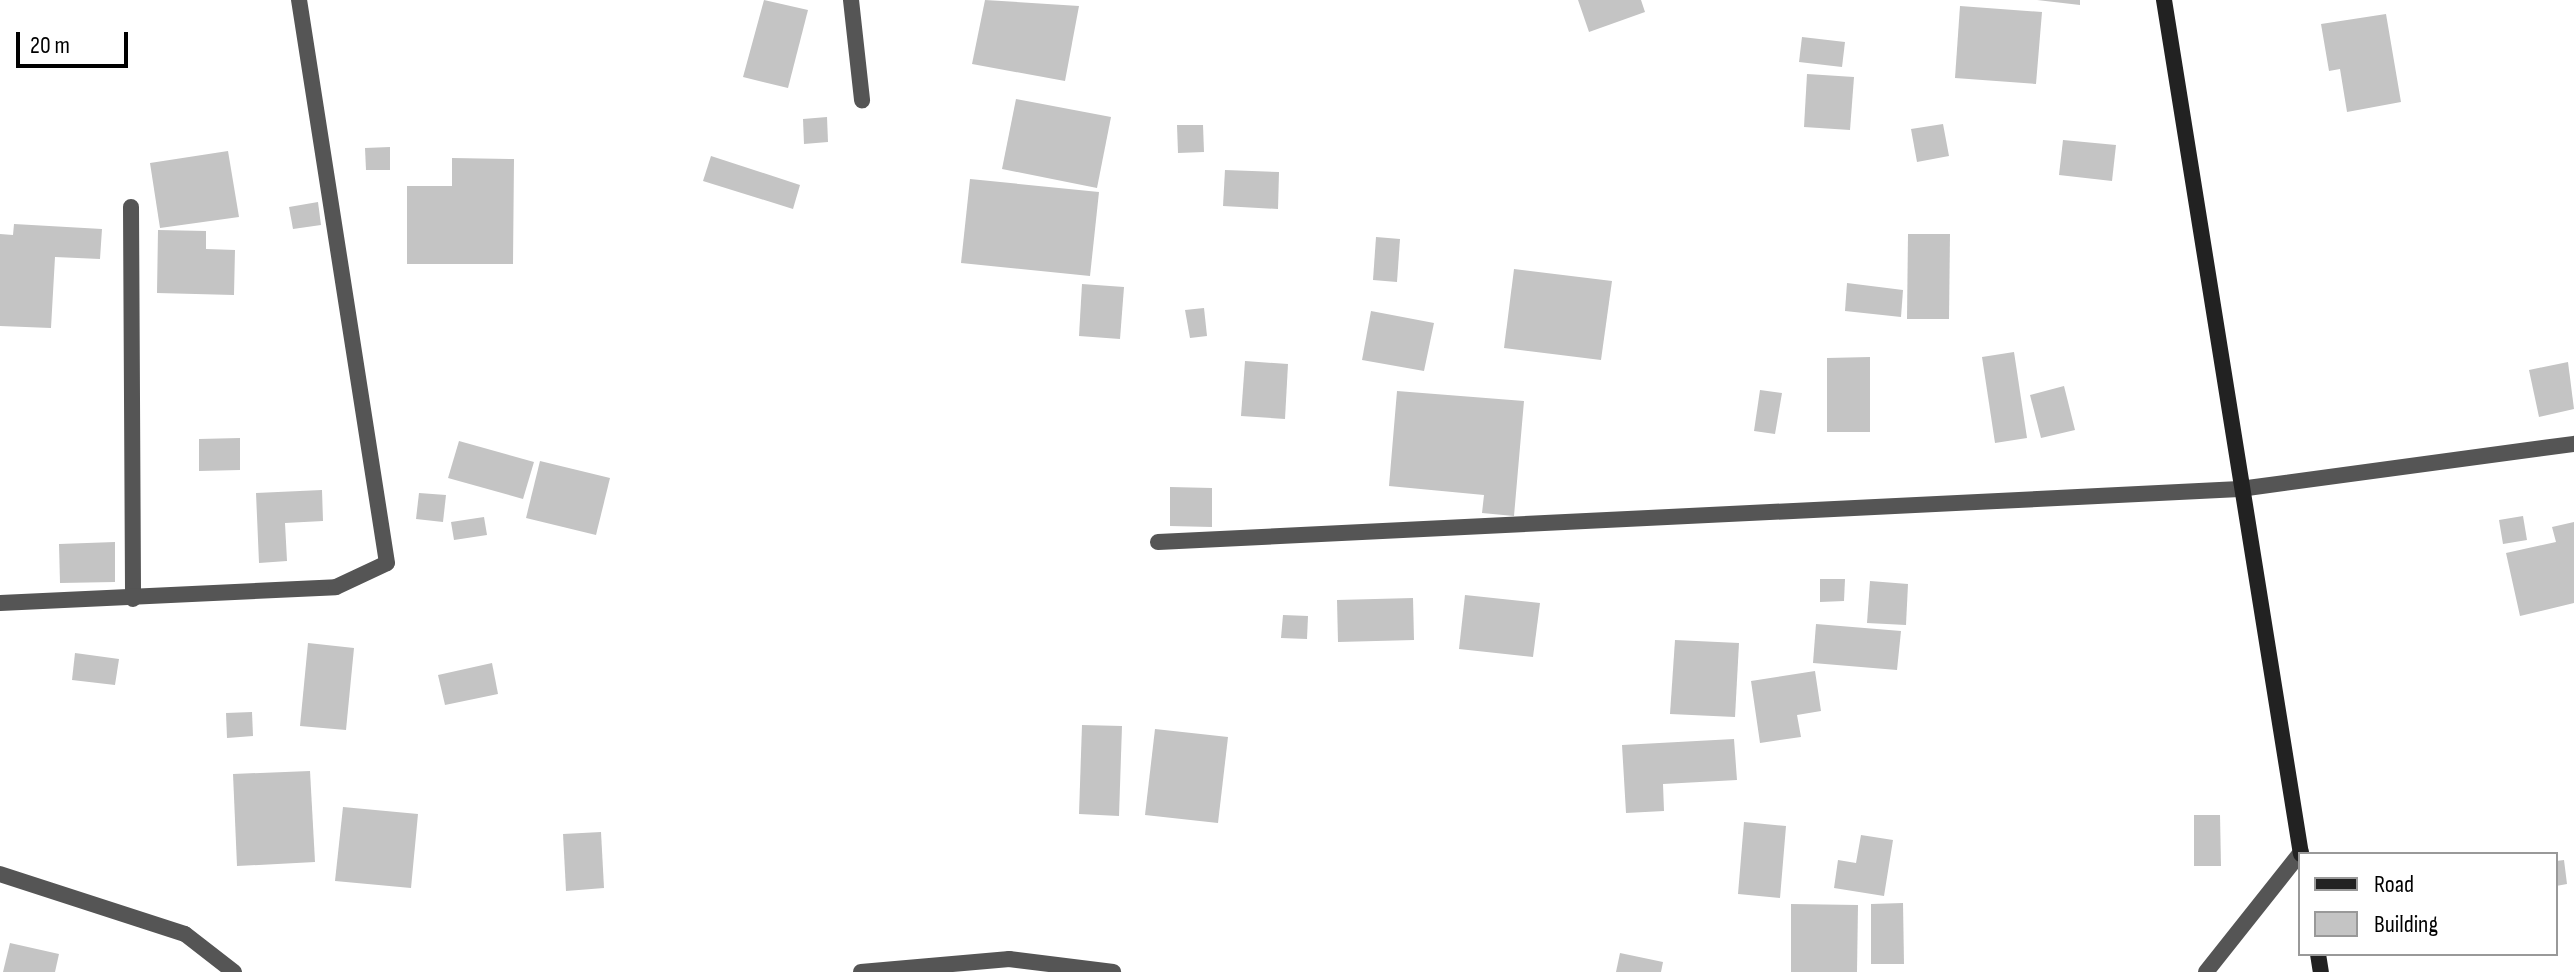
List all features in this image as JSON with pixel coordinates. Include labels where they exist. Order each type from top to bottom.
[{"type":"street","points":[[0,603],[336,587],[387,563],[299,0]]},
{"type":"street","points":[[851,0],[862,100]]},
{"type":"street","points":[[2164,0],[2240,489],[2301,852]]},
{"type":"street","points":[[131,207],[133,599]]},
{"type":"street","points":[[1158,542],[2240,489],[2574,444]]},
{"type":"street","points":[[2206,972],[2298,857]]},
{"type":"street","points":[[0,874],[185,934],[234,972]]},
{"type":"street","points":[[861,972],[1009,959],[1113,972]]},
{"type":"building","points":[[764,0],[808,10],[788,88],[743,77]]},
{"type":"building","points":[[985,0],[1079,6],[1065,81],[972,64]]},
{"type":"building","points":[[1578,0],[1641,0],[1645,12],[1589,32]]},
{"type":"building","points":[[2037,0],[2080,0],[2080,5]]},
{"type":"building","points":[[1960,6],[2042,12],[2036,84],[1955,78]]},
{"type":"building","points":[[2386,14],[2401,102],[2347,112],[2340,69],[2329,71],[2321,24]]},
{"type":"building","points":[[1802,37],[1845,42],[1842,67],[1799,62]]},
{"type":"building","points":[[1807,74],[1854,77],[1850,130],[1804,127]]},
{"type":"building","points":[[1016,99],[1111,117],[1097,188],[1002,169]]},
{"type":"building","points":[[827,117],[828,142],[804,144],[803,119]]},
{"type":"building","points":[[1943,124],[1949,156],[1917,162],[1911,129]]},
{"type":"building","points":[[1177,125],[1203,125],[1204,152],[1178,153]]},
{"type":"building","points":[[2063,140],[2116,145],[2112,181],[2059,175]]},
{"type":"building","points":[[390,147],[390,170],[366,170],[365,148]]},
{"type":"building","points":[[228,151],[239,217],[160,228],[150,163]]},
{"type":"building","points":[[711,156],[800,185],[793,209],[703,181]]},
{"type":"building","points":[[452,158],[514,159],[513,264],[407,264],[407,186],[452,186]]},
{"type":"building","points":[[1225,170],[1279,172],[1278,209],[1223,206]]},
{"type":"building","points":[[970,179],[1099,192],[1090,276],[961,263]]},
{"type":"building","points":[[318,202],[321,225],[293,229],[289,207]]},
{"type":"building","points":[[14,224],[102,229],[100,259],[55,257],[51,328],[0,326],[0,234],[13,235]]},
{"type":"building","points":[[158,230],[206,231],[206,249],[235,250],[234,295],[157,293]]},
{"type":"building","points":[[1908,234],[1950,234],[1949,319],[1907,319]]},
{"type":"building","points":[[1376,237],[1400,239],[1397,282],[1373,280]]},
{"type":"building","points":[[1514,269],[1612,281],[1601,360],[1504,348]]},
{"type":"building","points":[[1847,283],[1903,290],[1901,317],[1845,311]]},
{"type":"building","points":[[1082,284],[1124,287],[1120,339],[1079,336]]},
{"type":"building","points":[[1204,308],[1207,336],[1190,338],[1185,310]]},
{"type":"building","points":[[1371,311],[1434,323],[1424,371],[1362,360]]},
{"type":"building","points":[[2014,352],[2027,438],[1995,443],[1982,357]]},
{"type":"building","points":[[1870,357],[1870,432],[1827,432],[1827,358]]},
{"type":"building","points":[[1245,361],[1288,364],[1285,419],[1241,416]]},
{"type":"building","points":[[2568,362],[2574,409],[2539,417],[2529,370]]},
{"type":"building","points":[[2064,386],[2075,430],[2041,438],[2030,395]]},
{"type":"building","points":[[1760,390],[1782,393],[1775,434],[1754,431]]},
{"type":"building","points":[[1397,391],[1524,401],[1514,516],[1482,513],[1484,495],[1389,486]]},
{"type":"building","points":[[240,438],[240,470],[199,471],[199,439]]},
{"type":"building","points":[[459,441],[534,462],[523,499],[448,478]]},
{"type":"building","points":[[540,461],[610,478],[596,535],[526,518]]},
{"type":"building","points":[[1170,487],[1212,488],[1212,527],[1170,526]]},
{"type":"building","points":[[322,490],[323,521],[285,523],[287,561],[259,563],[256,493]]},
{"type":"building","points":[[419,493],[446,495],[443,522],[416,519]]},
{"type":"building","points":[[2523,516],[2527,540],[2503,544],[2499,520]]},
{"type":"building","points":[[484,517],[487,535],[454,540],[451,522]]},
{"type":"building","points":[[2574,522],[2574,603],[2520,616],[2506,553],[2556,542],[2552,527]]},
{"type":"building","points":[[115,542],[115,582],[60,583],[59,544]]},
{"type":"building","points":[[1820,579],[1845,579],[1844,601],[1820,602]]},
{"type":"building","points":[[1870,581],[1908,584],[1906,625],[1867,623]]},
{"type":"building","points":[[1465,595],[1540,603],[1533,657],[1459,649]]},
{"type":"building","points":[[1413,598],[1414,640],[1338,642],[1337,600]]},
{"type":"building","points":[[1283,615],[1308,616],[1307,639],[1281,638]]},
{"type":"building","points":[[1816,624],[1901,631],[1897,670],[1813,663]]},
{"type":"building","points":[[1675,640],[1739,643],[1735,717],[1670,714]]},
{"type":"building","points":[[308,643],[354,648],[346,730],[300,726]]},
{"type":"building","points":[[75,653],[119,659],[115,685],[72,680]]},
{"type":"building","points":[[492,663],[498,694],[445,705],[438,675]]},
{"type":"building","points":[[1815,671],[1821,711],[1797,715],[1801,737],[1760,743],[1751,681]]},
{"type":"building","points":[[252,712],[253,736],[227,738],[226,713]]},
{"type":"building","points":[[1082,725],[1122,726],[1119,816],[1079,814]]},
{"type":"building","points":[[1155,729],[1228,737],[1218,823],[1145,815]]},
{"type":"building","points":[[1734,739],[1737,780],[1663,784],[1664,811],[1626,813],[1622,745]]},
{"type":"building","points":[[310,771],[315,862],[237,866],[233,774]]},
{"type":"building","points":[[343,807],[418,814],[411,888],[335,881]]},
{"type":"building","points":[[2194,815],[2220,815],[2221,866],[2194,866]]},
{"type":"building","points":[[1744,822],[1786,826],[1780,898],[1738,894]]},
{"type":"building","points":[[601,832],[604,888],[566,891],[563,834]]},
{"type":"building","points":[[1861,835],[1893,840],[1884,896],[1834,888],[1838,860],[1856,863]]},
{"type":"building","points":[[2564,860],[2567,884],[2558,886],[2558,861]]},
{"type":"building","points":[[1903,903],[1904,964],[1871,964],[1871,904]]},
{"type":"building","points":[[1791,904],[1858,905],[1857,972],[1791,972]]},
{"type":"building","points":[[10,943],[59,954],[55,972],[3,972]]},
{"type":"building","points":[[1620,953],[1663,962],[1661,972],[1616,972]]}]
